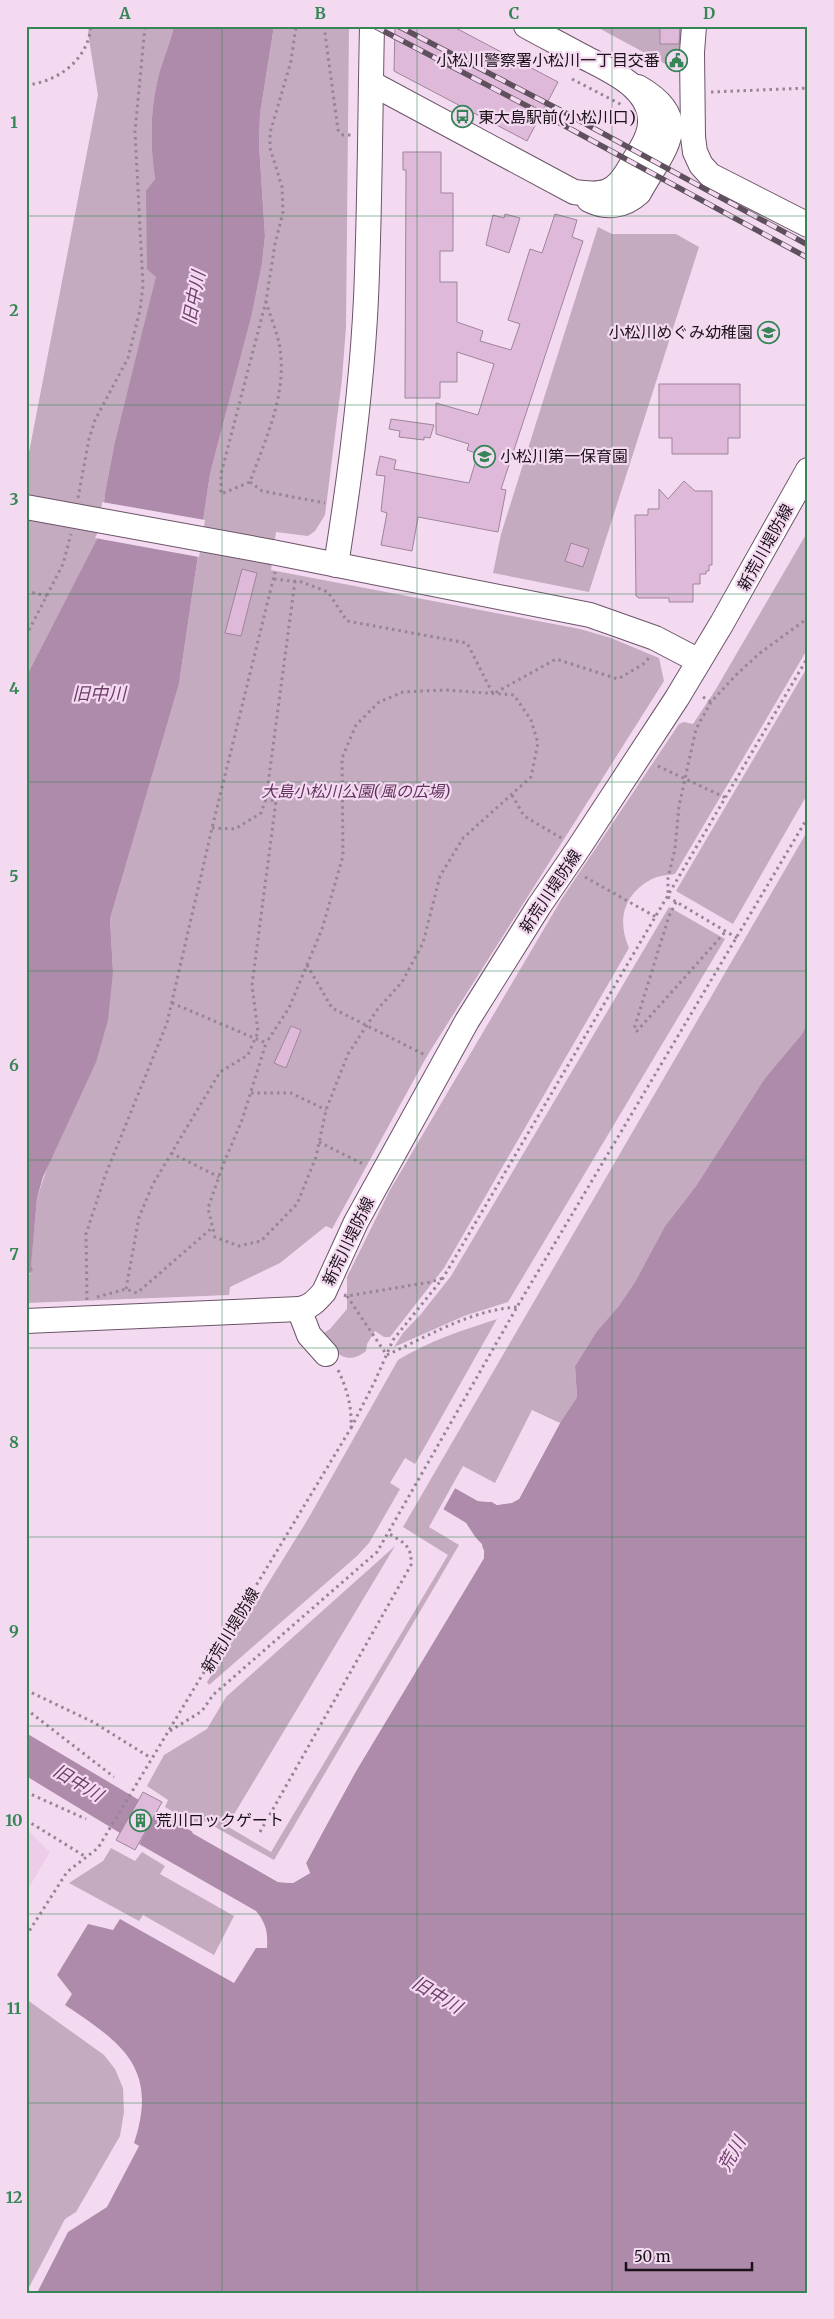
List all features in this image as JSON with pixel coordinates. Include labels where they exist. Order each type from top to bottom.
[{"type":"street","points":[[336,565],[346,507],[363,342],[372,26]]},
{"type":"street","points":[[371,83],[574,192],[606,193],[616,188],[624,178],[648,134],[650,114],[647,104],[621,77],[526,26]]},
{"type":"street","points":[[694,26],[692,52],[693,137],[695,152],[700,165],[710,175],[808,225]]},
{"type":"street","name":"新荒川堤防線","points":[[299,1310],[311,1306],[324,1292],[356,1222],[466,1021],[699,661],[808,470]]},
{"type":"street","points":[[26,507],[274,560],[336,565],[590,615],[655,638],[699,661]]},
{"type":"street","points":[[26,1321],[86,1314],[299,1310],[309,1335],[326,1354]]},
{"type":"path","points":[[26,84],[40,84],[57,77],[69,67],[81,56],[90,37],[91,26]]},
{"type":"path","points":[[78,499],[89,440],[95,420],[128,358],[140,310],[143,286],[135,132],[145,26]]},
{"type":"path","points":[[266,301],[280,348],[282,377],[278,403],[250,482],[221,494],[221,474],[266,301],[275,244],[283,212],[282,187],[270,148],[270,133],[291,61],[296,26]]},
{"type":"path","points":[[324,26],[338,130],[343,135],[370,135]]},
{"type":"path","points":[[572,79],[627,108]]},
{"type":"path","points":[[707,92],[808,88]]},
{"type":"path","points":[[546,105],[555,110]]},
{"type":"path","points":[[250,482],[262,490],[346,507]]},
{"type":"path","points":[[26,636],[63,564],[72,527]]},
{"type":"path","points":[[86,1314],[86,1234],[105,1176],[168,1023],[212,828],[274,579],[274,560]]},
{"type":"path","points":[[212,828],[235,829],[261,813],[266,799],[296,575]]},
{"type":"path","points":[[274,579],[295,582],[328,592],[347,621],[467,643],[493,694]]},
{"type":"path","points":[[26,591],[47,596]]},
{"type":"path","points":[[736,938],[668,897],[668,878],[672,868],[684,779],[696,729],[712,702],[736,674],[808,618]]},
{"type":"path","points":[[493,694],[556,659],[618,679],[645,663],[654,652]]},
{"type":"path","name":"新荒川堤防線","points":[[26,1936],[67,1872],[98,1848],[151,1758],[170,1731],[351,1428],[393,1340],[443,1278],[808,656]]},
{"type":"path","points":[[445,690],[514,695],[531,720],[538,743],[531,776],[512,795],[463,838],[440,876],[423,943],[402,982],[377,1010],[348,1054],[326,1110],[316,1157],[297,1204],[260,1240],[239,1246],[215,1237],[208,1208],[242,1120],[266,1043],[289,1008],[322,929],[343,856],[342,758],[356,726],[379,702],[403,692],[445,690]]},
{"type":"path","points":[[703,697],[712,702]]},
{"type":"path","points":[[658,766],[726,798]]},
{"type":"path","points":[[512,795],[524,816],[578,849]]},
{"type":"path","points":[[86,1314],[126,1289],[139,1216],[153,1184],[220,1072],[248,1055],[256,1038],[258,1032],[252,985],[276,801],[266,799]]},
{"type":"path","points":[[170,1731],[202,1711],[213,1695],[377,1552],[517,1307],[808,817]]},
{"type":"path","points":[[585,877],[656,917]]},
{"type":"path","points":[[676,902],[669,916],[634,1029],[637,1031],[726,931]]},
{"type":"path","points":[[307,964],[332,1008],[367,1024],[442,1066]]},
{"type":"path","points":[[172,1003],[266,1043]]},
{"type":"path","points":[[250,1093],[291,1094],[326,1110]]},
{"type":"path","points":[[319,1142],[382,1174]]},
{"type":"path","points":[[171,1153],[219,1177]]},
{"type":"path","points":[[126,1289],[137,1293],[213,1227]]},
{"type":"path","points":[[341,1294],[347,1296],[432,1282],[443,1278]]},
{"type":"path","points":[[347,1296],[386,1355],[480,1314],[499,1308],[517,1307]]},
{"type":"path","points":[[326,1354],[338,1368],[349,1396],[352,1411],[351,1428]]},
{"type":"path","points":[[260,1832],[410,1565],[412,1553],[406,1544],[388,1533]]},
{"type":"path","points":[[26,1690],[92,1722],[151,1758]]},
{"type":"path","points":[[26,1709],[114,1776]]},
{"type":"path","points":[[26,1792],[86,1819]]},
{"type":"path","points":[[26,1820],[86,1857]]},
{"type":"shaded area","points":[[26,1828],[50,1852],[26,1892]]},
{"type":"green space","points":[[89,26],[174,26],[155,94],[152,154],[155,179],[146,192],[157,277],[115,441],[105,493],[101,531],[26,677],[26,468],[98,95],[88,33]]},
{"type":"green space","name":"大島小松川公園(風の広場)","points":[[274,26],[349,26],[346,327],[342,379],[325,515],[315,531],[308,536],[276,532],[271,570],[580,629],[611,638],[659,658],[664,681],[427,1056],[332,1229],[326,1226],[280,1263],[230,1287],[229,1295],[26,1303],[26,1276],[30,1274],[37,1198],[113,971],[110,919],[179,684],[210,474],[252,314],[262,264],[265,236],[259,144],[260,114]]},
{"type":"green space","points":[[595,26],[686,26],[682,73]]},
{"type":"green space","points":[[598,227],[612,234],[676,234],[699,247],[589,592],[493,573],[501,534]]},
{"type":"green space","points":[[808,531],[808,648],[675,874],[652,879],[634,892],[629,900],[623,918],[623,928],[629,948],[444,1268],[390,1337],[384,1337],[375,1331],[367,1344],[366,1351],[359,1356],[352,1358],[340,1355],[322,1334],[330,1329],[347,1309],[347,1277],[390,1190],[561,900],[679,724],[684,722],[693,724],[716,689]]},
{"type":"green space","points":[[808,666],[808,793],[733,924],[676,891]]},
{"type":"green space","points":[[808,830],[808,1021],[802,1034],[765,1078],[696,1186],[665,1226],[635,1282],[618,1307],[597,1331],[575,1366],[577,1397],[560,1423],[532,1410],[495,1483],[463,1466],[429,1527],[459,1545],[274,1860],[201,1819],[197,1826],[165,1807],[168,1800],[147,1786],[164,1755],[207,1729],[226,1697],[395,1546],[227,1826],[271,1852],[448,1555],[403,1527]]},
{"type":"green space","points":[[669,907],[725,939],[508,1302],[464,1316],[394,1347],[403,1333],[421,1314],[451,1276]]},
{"type":"green space","points":[[497,1319],[415,1464],[405,1458],[390,1483],[400,1489],[369,1543],[357,1556],[209,1685],[207,1682],[308,1519],[398,1360],[434,1342]]},
{"type":"green space","points":[[111,1848],[135,1861],[142,1852],[165,1866],[160,1874],[234,1916],[214,1955],[143,1915],[139,1921],[69,1883],[103,1861]]},
{"type":"green space","points":[[26,1999],[104,2055],[115,2069],[123,2088],[124,2112],[120,2136],[76,2212],[65,2219],[26,2293]]},
{"type":"water","name":"旧中川","points":[[174,26],[274,26],[260,114],[259,144],[265,236],[262,264],[252,314],[210,474],[179,684],[110,919],[113,971],[108,1020],[96,1062],[43,1177],[37,1198],[31,1266],[33,1270],[26,1276],[26,677],[101,531],[105,493],[115,441],[156,277],[147,269],[146,191],[155,179],[152,130],[155,94]]},
{"type":"water","name":"荒川","points":[[808,1021],[808,2293],[37,2293],[68,2232],[107,2207],[139,2146],[134,2143],[141,2117],[142,2095],[138,2076],[130,2060],[103,2032],[65,2005],[72,1994],[57,1975],[88,1924],[113,1930],[120,1919],[234,1983],[256,1948],[267,1948],[266,1928],[256,1911],[139,1844],[157,1811],[278,1882],[293,1883],[310,1873],[306,1863],[356,1771],[484,1558],[484,1550],[466,1523],[443,1510],[455,1488],[478,1501],[492,1502],[497,1505],[519,1499],[560,1423],[577,1397],[575,1366],[597,1331],[618,1307],[635,1282],[665,1226],[696,1186],[765,1078],[802,1034]]},
{"type":"water","points":[[26,1733],[139,1800],[120,1833],[26,1776]]},
{"type":"pier","points":[[102,502],[205,520],[199,557],[95,538],[99,530]]},
{"type":"pier","points":[[557,1422],[560,1423],[519,1499],[512,1503],[497,1505],[492,1502],[478,1501],[455,1488],[443,1509],[466,1523],[471,1533],[482,1544],[484,1558],[356,1771],[306,1863],[310,1873],[293,1883],[278,1882],[192,1833],[194,1831],[279,1880],[293,1880],[307,1873],[304,1863],[321,1829],[481,1557],[480,1545],[469,1534],[464,1525],[441,1512],[441,1509],[455,1485],[478,1498],[498,1502],[517,1497]]},
{"type":"building","points":[[395,26],[452,26],[558,82],[527,141],[394,71]]},
{"type":"building","points":[[660,26],[680,26],[679,44],[660,44]]},
{"type":"building","points":[[403,152],[441,152],[441,193],[453,193],[453,251],[440,251],[440,282],[457,282],[457,322],[483,331],[480,341],[511,350],[520,324],[508,320],[530,249],[542,253],[555,214],[577,220],[572,237],[583,241],[501,489],[506,490],[498,532],[418,517],[412,551],[381,545],[387,513],[381,511],[385,476],[376,475],[380,456],[396,460],[394,469],[469,483],[478,454],[467,450],[469,444],[436,434],[436,403],[478,415],[494,364],[457,352],[457,382],[440,382],[440,398],[405,398],[406,170],[403,170]]},
{"type":"building","points":[[505,214],[520,218],[509,253],[486,245],[493,215],[504,218]]},
{"type":"building","points":[[659,384],[740,384],[740,438],[728,438],[728,454],[672,454],[672,438],[659,438]]},
{"type":"building","points":[[391,419],[434,425],[430,438],[424,437],[424,440],[399,437],[400,431],[389,429]]},
{"type":"building","points":[[684,481],[695,491],[712,491],[712,565],[709,565],[709,571],[706,571],[706,574],[700,574],[700,584],[693,584],[693,602],[669,602],[669,598],[639,598],[636,596],[635,515],[648,515],[648,509],[659,509],[659,489],[668,499]]},
{"type":"building","points":[[571,543],[589,549],[583,567],[565,561]]},
{"type":"building","points":[[242,569],[257,573],[241,636],[225,633]]},
{"type":"building","points":[[291,1026],[301,1030],[286,1068],[274,1063]]},
{"type":"building","name":"荒川ロックゲート","points":[[143,1792],[162,1802],[135,1850],[116,1840]]},
{"type":"railway","points":[[374,26],[554,120],[808,258]]},
{"type":"railway","points":[[398,26],[560,110],[808,245]]},
{"type":"place","name":"小松川警察署小松川一丁目交番","points":[[676,60]]},
{"type":"place","name":"東大島駅前(小松川口)","points":[[462,117]]},
{"type":"place","name":"小松川めぐみ幼稚園","points":[[769,332]]},
{"type":"place","name":"小松川第一保育園","points":[[484,456]]},
{"type":"place","name":"荒川ロックゲート","points":[[140,1820]]}]
